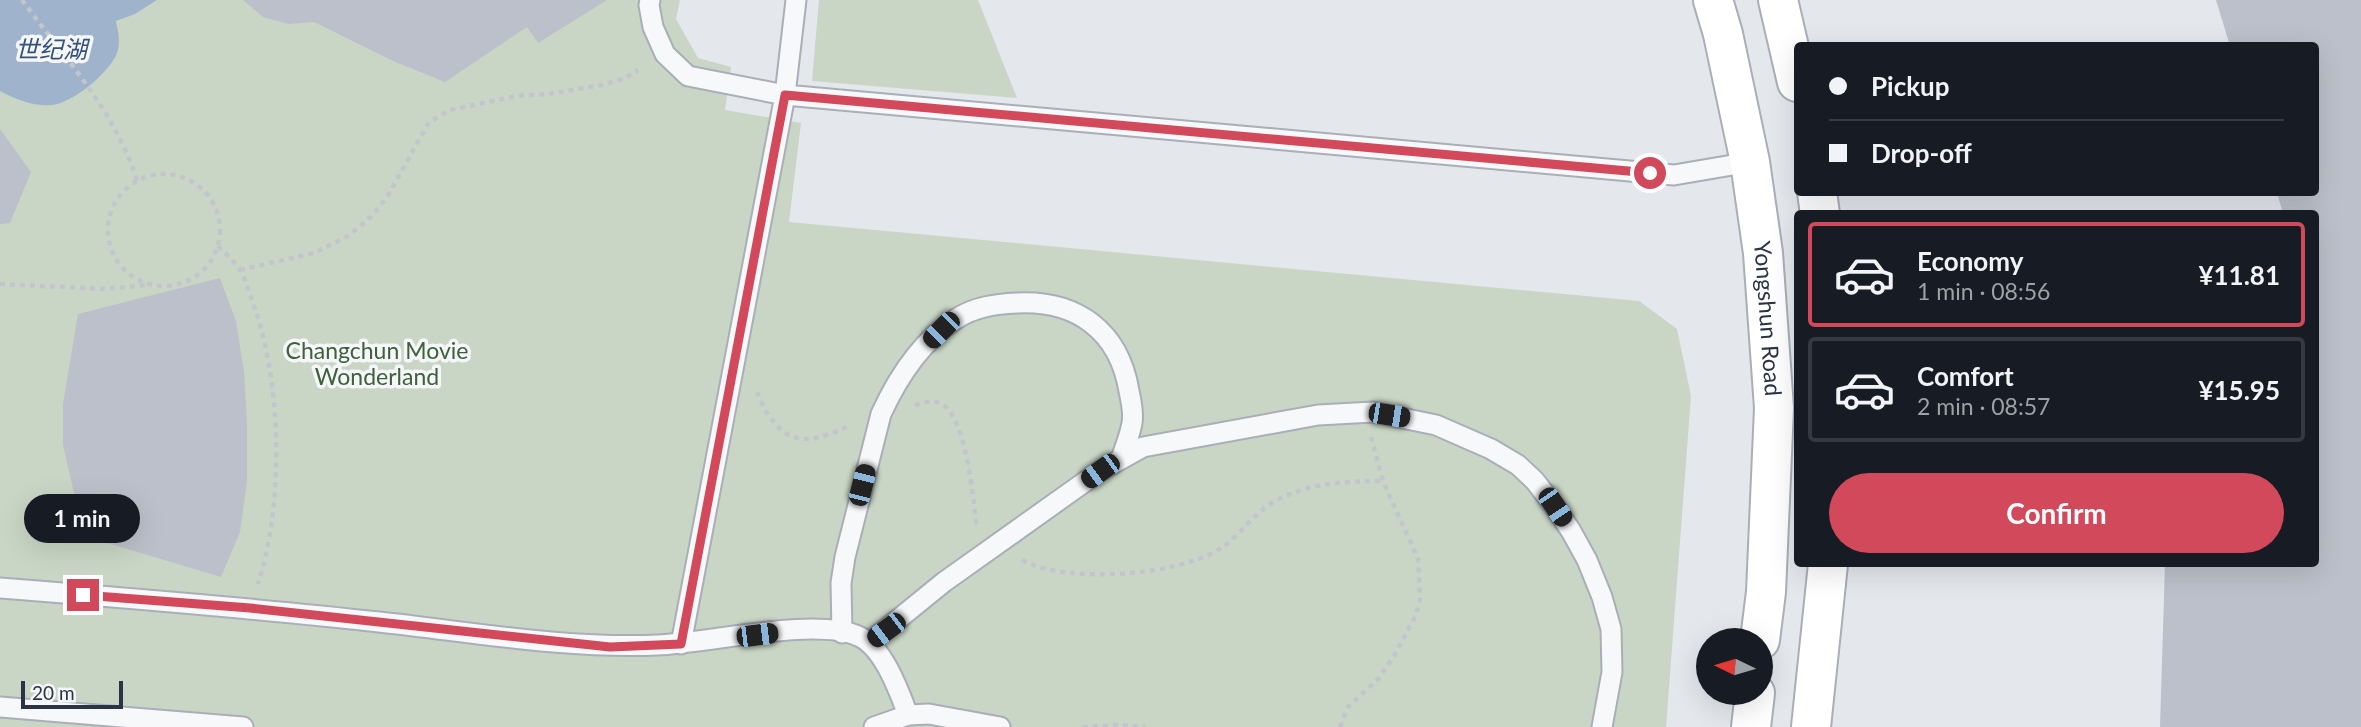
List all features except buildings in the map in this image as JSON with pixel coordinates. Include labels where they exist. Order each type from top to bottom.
[{"type":"main road","name":"Yongshun Road","points":[[1713,0],[1723,34],[1750,162],[1763,253],[1774,408],[1766,592],[1762,628]]},
{"type":"main road","points":[[1778,0],[1794,69]]},
{"type":"main road","points":[[1811,727],[1828,567]]},
{"type":"main road","points":[[1751,727],[1754,705]]},
{"type":"lane","points":[[650,0],[653,27],[665,54],[688,76],[785,95],[1674,175],[1750,162]]},
{"type":"lane","points":[[681,644],[785,95],[796,0]]},
{"type":"lane","points":[[842,633],[841,583],[845,557],[881,414],[890,394],[914,358],[941,330],[958,318],[982,307],[1028,303],[1050,305],[1092,322],[1110,340],[1128,383],[1133,422],[1121,458]]},
{"type":"lane","points":[[869,643],[944,582],[1121,458],[1143,447],[1318,415],[1373,412],[1436,425],[1491,449],[1518,465],[1535,481],[1555,507],[1572,531],[1587,560],[1611,629],[1612,672],[1602,727]]},
{"type":"lane","points":[[1133,422],[1170,442]]},
{"type":"lane","points":[[0,588],[250,608],[610,647],[681,644],[783,631],[826,629],[857,635],[869,643],[895,680],[908,715]]},
{"type":"lane","points":[[0,707],[243,727]]},
{"type":"lane","points":[[874,727],[908,715],[929,713],[1000,727]]},
{"type":"path","points":[[22,0],[92,93],[128,151],[137,181]]},
{"type":"path","points":[[240,270],[314,253],[348,236],[372,216],[387,197],[429,122],[450,110],[516,96],[602,85],[625,78],[638,69]]},
{"type":"path","points":[[0,284],[105,289],[170,286],[191,280],[208,266],[218,246],[220,225],[214,203],[200,186],[180,176],[158,174],[137,181],[120,195],[110,214],[108,236],[115,257],[128,274],[148,285]]},
{"type":"path","points":[[218,246],[240,270],[256,311],[267,352],[274,412],[276,467],[271,517],[265,563],[250,608]]},
{"type":"path","points":[[1340,727],[1349,707],[1379,678],[1395,654],[1416,615],[1420,599],[1418,559],[1383,481],[1373,445],[1370,421],[1373,412]]},
{"type":"path","points":[[1083,727],[1120,724],[1146,727]]},
{"type":"green space","name":"Changchun Movie Wonderland","points":[[0,0],[680,0],[676,19],[698,58],[731,67],[725,110],[801,123],[789,222],[1639,301],[1677,329],[1691,396],[1666,727],[0,727]]},
{"type":"green space","points":[[819,0],[978,0],[1017,98],[812,81]]},
{"type":"water","name":"世纪湖","points":[[0,0],[157,0],[135,14],[116,21],[119,41],[117,53],[99,77],[70,99],[52,105],[38,105],[0,91]]},
{"type":"route","points":[[83,595],[250,608],[610,647],[681,644],[785,95],[1650,173]]}]
